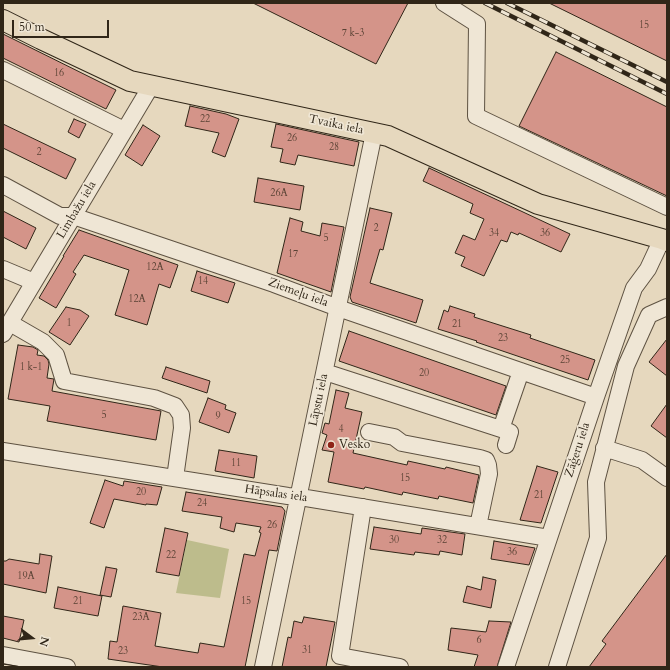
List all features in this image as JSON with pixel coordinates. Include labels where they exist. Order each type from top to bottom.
[{"type":"main road","name":"Tvaika iela","points":[[3,20],[116,75],[130,80],[150,86],[388,136],[538,204],[664,240]]},
{"type":"street","points":[[444,3],[477,24],[476,116],[667,208]]},
{"type":"street","points":[[3,70],[124,130]]},
{"type":"street","name":"Limbažu iela","points":[[6,329],[150,86]]},
{"type":"street","name":"Lāpstu iela","points":[[263,667],[300,497],[374,133]]},
{"type":"street","name":"Ziemeļu iela","points":[[3,185],[60,216],[73,216],[274,284],[338,308],[596,397]]},
{"type":"street","name":"Zāģeru iela","points":[[506,667],[548,538],[634,288],[648,269],[664,240]]},
{"type":"street","points":[[3,269],[34,282]]},
{"type":"street","points":[[557,667],[598,538],[596,482],[626,366],[649,315],[667,307]]},
{"type":"street","points":[[6,329],[43,342],[56,355],[64,381],[154,398],[175,406],[181,415],[182,428],[175,478]]},
{"type":"street","points":[[501,429],[521,371]]},
{"type":"street","points":[[325,372],[510,432],[506,444]]},
{"type":"street","points":[[369,432],[394,437],[402,443],[486,460],[489,474],[478,526]]},
{"type":"street","points":[[604,448],[642,460],[667,478]]},
{"type":"street","name":"Hāpsalas iela","points":[[3,451],[364,507],[548,538]]},
{"type":"street","points":[[364,507],[340,656],[400,667]]},
{"type":"street","points":[[3,655],[67,667]]},
{"type":"shaded area","points":[[187,540],[229,549],[220,598],[176,593]]},
{"type":"building","points":[[253,3],[408,3],[376,64]]},
{"type":"building","points":[[549,3],[667,3],[667,61]]},
{"type":"building","points":[[3,34],[116,90],[106,109],[3,58]]},
{"type":"building","points":[[556,52],[667,107],[667,196],[519,126]]},
{"type":"building","points":[[190,106],[226,114],[239,119],[225,157],[212,152],[219,133],[185,126]]},
{"type":"building","points":[[74,119],[86,124],[79,138],[68,132]]},
{"type":"building","points":[[3,124],[76,159],[66,179],[3,148]]},
{"type":"building","points":[[276,124],[359,142],[354,166],[298,155],[295,165],[280,162],[283,149],[271,147]]},
{"type":"building","points":[[143,125],[160,136],[142,166],[125,155]]},
{"type":"building","points":[[429,168],[570,234],[561,252],[519,233],[518,235],[511,232],[507,242],[501,240],[484,276],[461,266],[465,257],[455,253],[463,235],[475,240],[484,219],[470,213],[473,204],[423,181]]},
{"type":"building","points":[[258,178],[304,186],[300,210],[254,202]]},
{"type":"building","points":[[370,208],[392,213],[383,250],[380,249],[370,283],[423,300],[416,323],[352,302],[350,297]]},
{"type":"building","points":[[3,211],[36,228],[26,249],[3,237]]},
{"type":"building","points":[[290,218],[303,222],[301,231],[320,236],[322,223],[344,227],[331,292],[277,273]]},
{"type":"building","points":[[79,230],[178,265],[170,288],[159,284],[147,325],[115,315],[129,270],[84,255],[73,272],[76,274],[56,308],[39,298]]},
{"type":"building","points":[[197,271],[235,283],[228,303],[191,291]]},
{"type":"building","points":[[450,306],[475,314],[474,317],[531,335],[530,338],[595,360],[588,380],[438,329],[444,310],[448,312]]},
{"type":"building","points":[[66,307],[80,310],[89,316],[70,345],[49,332]]},
{"type":"building","points":[[349,331],[506,386],[496,415],[339,361]]},
{"type":"building","points":[[667,339],[667,376],[649,362]]},
{"type":"building","points":[[18,345],[33,347],[38,350],[37,355],[44,356],[48,360],[49,364],[47,378],[54,379],[52,391],[161,411],[156,440],[47,421],[50,406],[8,399]]},
{"type":"building","points":[[166,367],[210,381],[207,393],[162,378]]},
{"type":"building","points":[[336,390],[349,393],[345,408],[362,412],[353,453],[407,465],[408,461],[445,469],[446,467],[479,475],[473,503],[439,496],[438,499],[403,492],[402,495],[365,487],[364,489],[328,482],[334,452],[322,450],[327,435],[322,433],[325,423],[329,424]]},
{"type":"building","points":[[208,398],[226,405],[225,409],[236,413],[229,433],[199,422]]},
{"type":"building","points":[[667,404],[667,438],[651,426]]},
{"type":"building","points":[[219,450],[257,456],[254,478],[215,471]]},
{"type":"building","points":[[537,466],[558,472],[541,523],[520,520]]},
{"type":"building","points":[[105,480],[123,486],[124,481],[162,487],[157,505],[146,505],[114,499],[104,528],[90,523]]},
{"type":"building","points":[[186,492],[282,507],[285,511],[277,551],[269,550],[245,667],[163,667],[108,659],[110,641],[117,642],[123,606],[161,613],[155,646],[198,653],[200,643],[224,647],[244,554],[255,556],[261,533],[259,532],[261,527],[236,523],[234,532],[220,528],[222,517],[182,511]]},
{"type":"building","points":[[374,527],[421,534],[422,528],[465,534],[462,555],[440,551],[439,555],[415,552],[414,555],[370,549]]},
{"type":"building","points":[[165,528],[188,533],[179,576],[156,572]]},
{"type":"building","points":[[494,541],[535,548],[529,565],[491,559]]},
{"type":"building","points":[[40,554],[52,556],[46,593],[3,584],[3,561],[9,559],[39,564]]},
{"type":"building","points":[[667,554],[667,667],[589,667],[606,644],[602,641]]},
{"type":"building","points":[[106,567],[117,569],[111,597],[100,595]]},
{"type":"building","points":[[483,577],[496,580],[491,608],[463,602],[467,586],[481,590]]},
{"type":"building","points":[[58,587],[102,596],[98,616],[54,608]]},
{"type":"building","points":[[3,616],[24,620],[19,642],[3,638]]},
{"type":"building","points":[[304,617],[335,622],[326,667],[282,667],[288,637],[291,638],[294,621],[302,623]]},
{"type":"building","points":[[489,621],[511,622],[497,667],[474,667],[478,655],[448,650],[451,628],[486,632]]},
{"type":"tram line","points":[[3,664],[22,667]]},
{"type":"railway","points":[[485,3],[667,94]]},
{"type":"railway","points":[[507,3],[667,82]]},
{"type":"place","name":"Vesko","points":[[331,445]]}]
